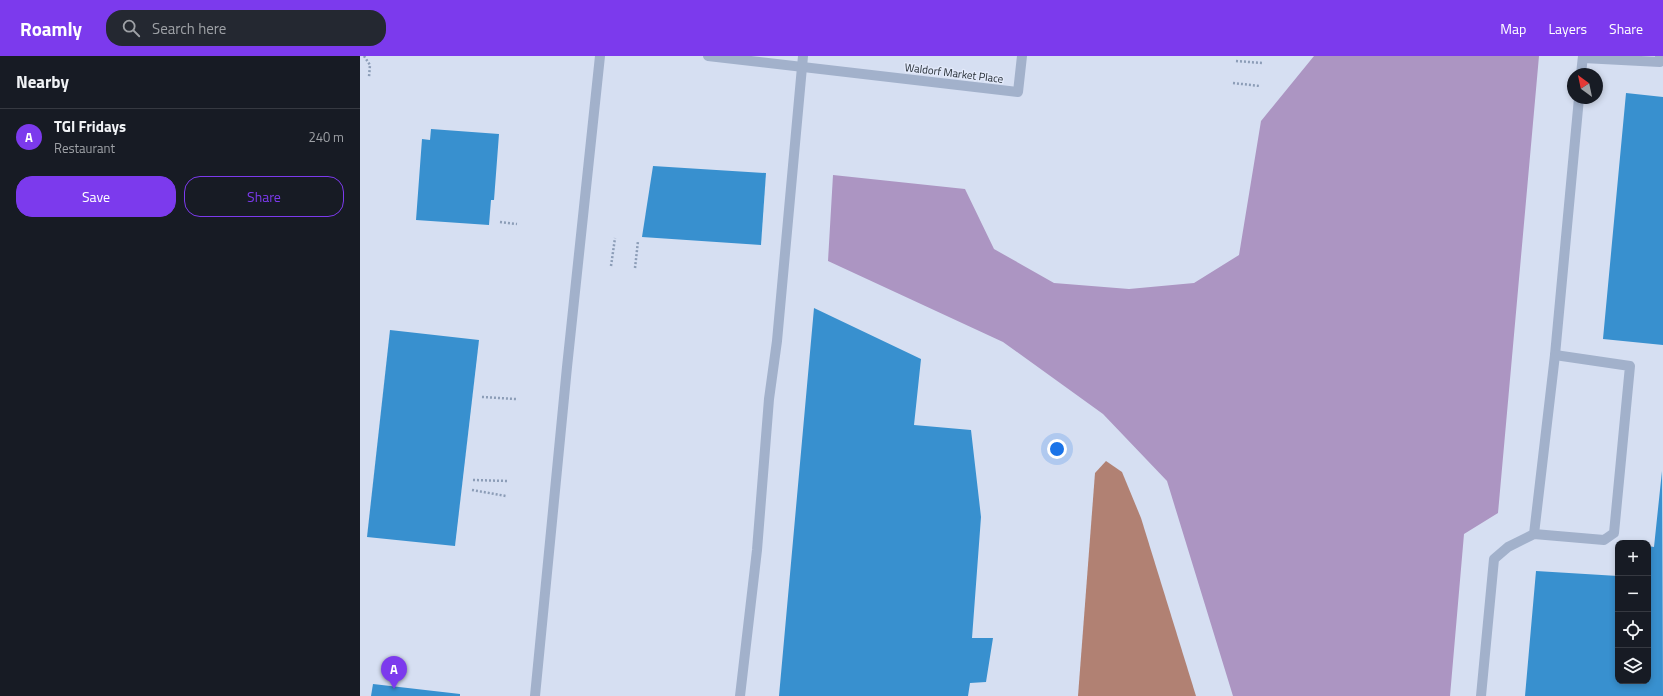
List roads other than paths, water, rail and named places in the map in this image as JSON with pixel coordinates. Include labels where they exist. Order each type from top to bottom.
[{"type":"lane","points":[[535,696],[567,367],[600,56]]},
{"type":"lane","name":"Waldorf Market Place","points":[[708,56],[1018,92],[1022,56]]},
{"type":"lane","points":[[740,696],[757,550],[769,399],[777,341],[803,56]]},
{"type":"lane","points":[[1582,68],[1583,57],[1660,62],[1660,56]]},
{"type":"lane","points":[[1534,534],[1555,355],[1578,104]]},
{"type":"lane","points":[[1481,696],[1494,559],[1508,547],[1534,534],[1604,540],[1614,533],[1630,366],[1555,355]]},
{"type":"place","name":"TGI Fridays","points":[[394,689]]}]
